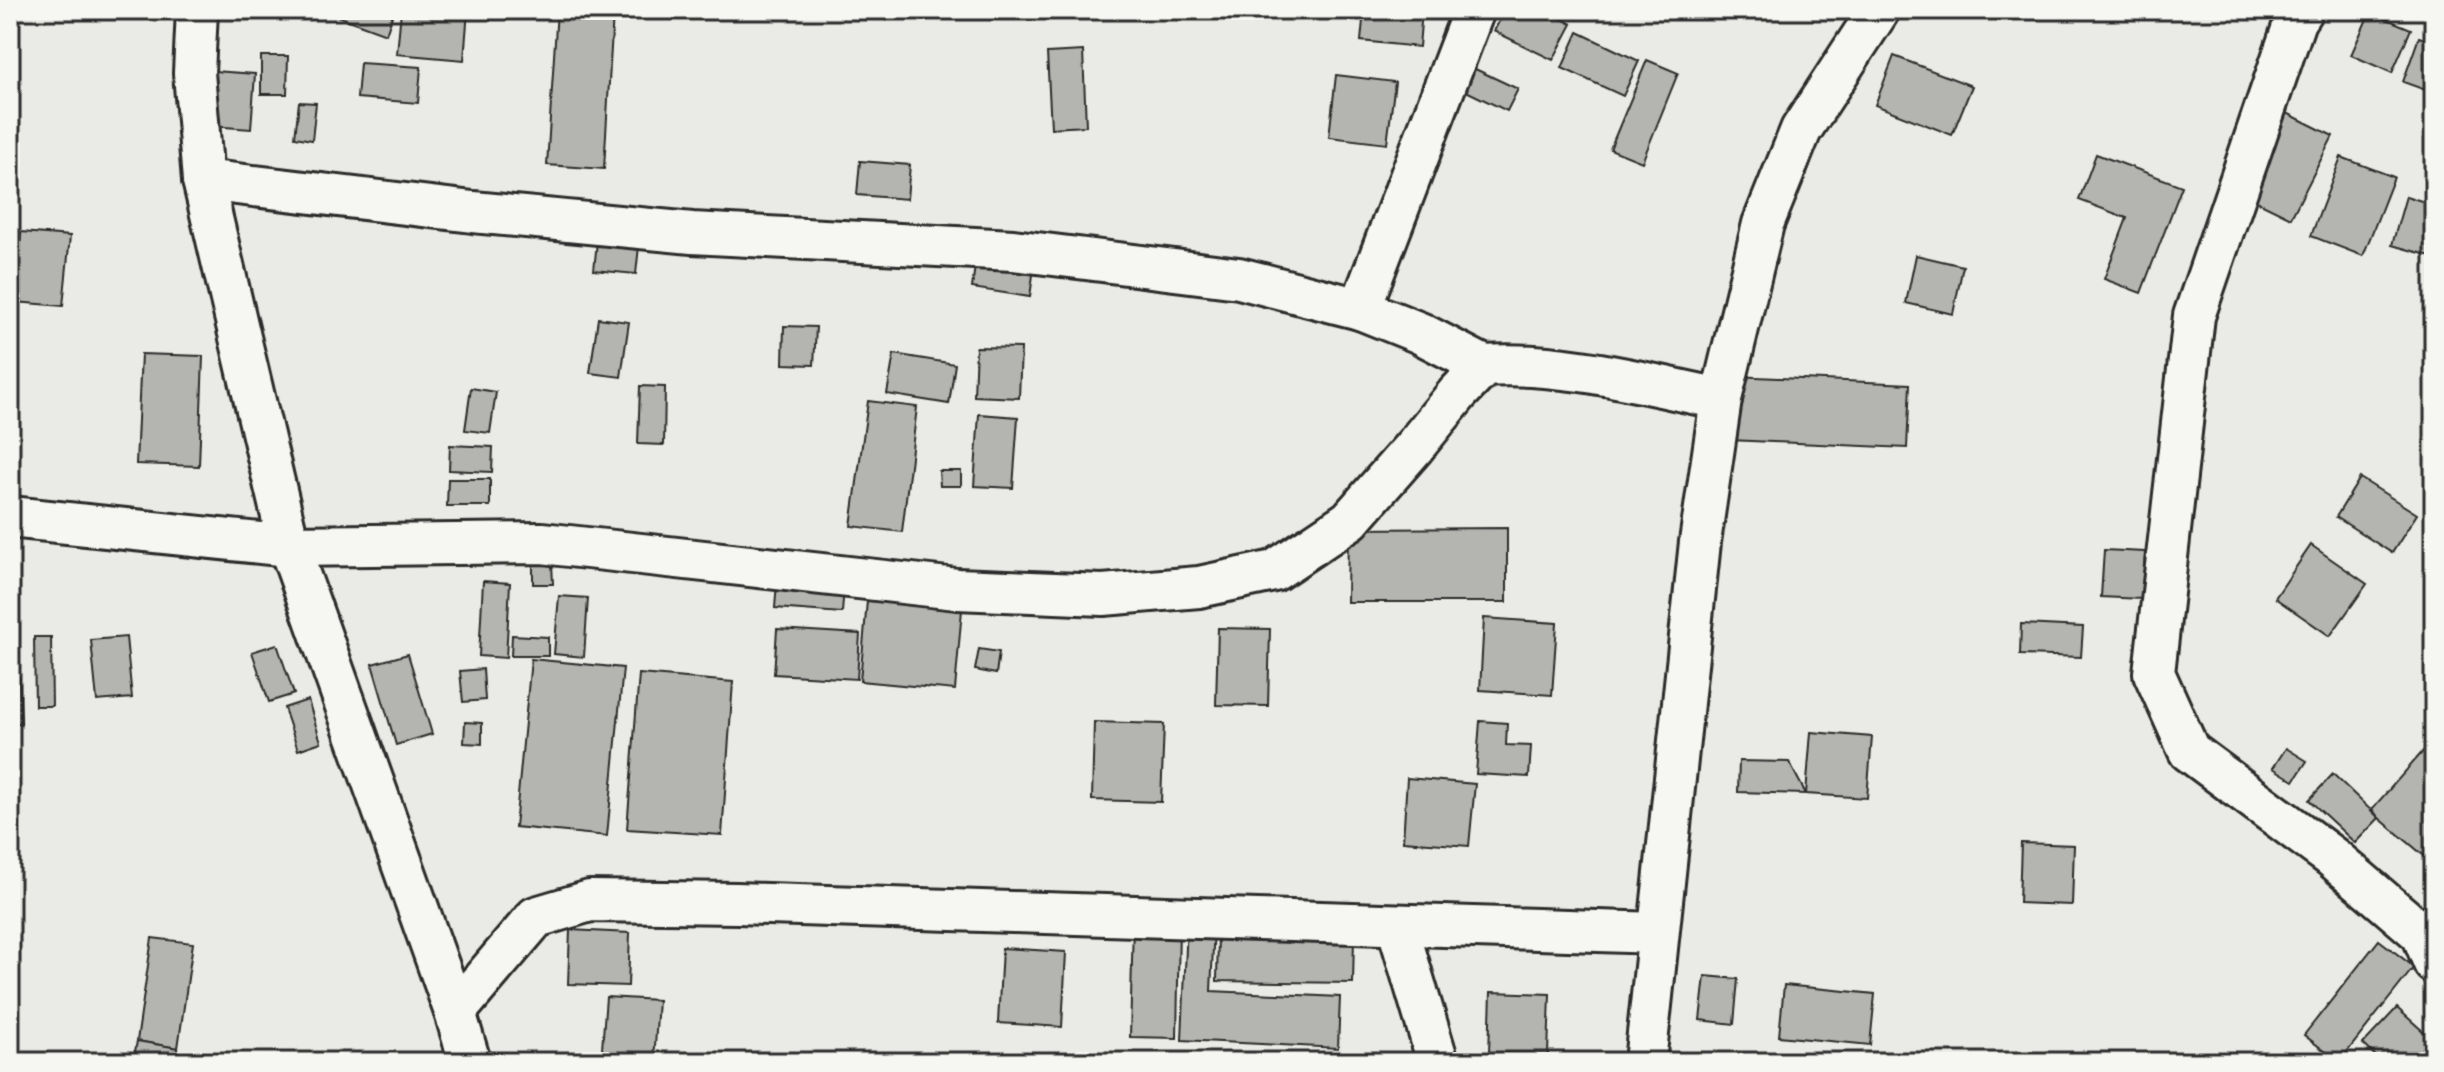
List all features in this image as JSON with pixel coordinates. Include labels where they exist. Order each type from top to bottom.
[{"type":"street","points":[[197,10],[194,73],[203,180],[289,546],[470,1062]]},
{"type":"street","points":[[1360,309],[1474,10]]},
{"type":"street","points":[[1645,1062],[1700,542],[1721,399],[1763,224],[1801,130],[1879,10]]},
{"type":"street","points":[[2302,10],[2295,21],[2194,316],[2154,673],[2189,751],[2332,857],[2422,934],[2434,963]]},
{"type":"street","points":[[203,180],[473,212],[692,233],[1013,250],[1239,278],[1360,309],[1420,333],[1484,366],[1514,364],[1554,368],[1617,377],[1721,399]]},
{"type":"street","points":[[10,517],[289,546],[542,543],[957,589],[1103,595],[1199,587],[1274,571],[1350,520],[1484,366]]},
{"type":"street","points":[[455,1012],[536,917],[590,901],[1658,933]]},
{"type":"street","points":[[1397,925],[1438,1062]]},
{"type":"building","points":[[333,10],[394,10],[386,34],[332,14]]},
{"type":"building","points":[[401,10],[468,10],[464,60],[397,54]]},
{"type":"building","points":[[557,10],[613,13],[604,169],[547,165]]},
{"type":"building","points":[[1364,10],[1422,10],[1419,47],[1361,41]]},
{"type":"building","points":[[1505,10],[1544,10],[1572,24],[1553,60],[1494,31]]},
{"type":"building","points":[[2370,12],[2411,29],[2392,73],[2351,55]]},
{"type":"building","points":[[1578,32],[1639,61],[1623,96],[1562,68]]},
{"type":"building","points":[[2419,37],[2434,42],[2434,93],[2403,82]]},
{"type":"building","points":[[1083,51],[1086,126],[1051,128],[1047,53]]},
{"type":"building","points":[[261,56],[288,56],[287,94],[261,94]]},
{"type":"building","points":[[1894,56],[1972,86],[1952,135],[1875,105]]},
{"type":"building","points":[[1647,60],[1678,73],[1642,162],[1610,149]]},
{"type":"building","points":[[360,63],[421,67],[418,103],[357,98]]},
{"type":"building","points":[[1473,68],[1518,89],[1507,111],[1462,89]]},
{"type":"building","points":[[214,71],[255,74],[251,129],[211,126]]},
{"type":"building","points":[[1336,75],[1395,82],[1387,144],[1329,137]]},
{"type":"building","points":[[299,102],[316,103],[312,140],[295,137]]},
{"type":"building","points":[[2281,110],[2333,136],[2291,218],[2238,192]]},
{"type":"building","points":[[2096,154],[2182,186],[2141,293],[2104,279],[2127,218],[2079,200]]},
{"type":"building","points":[[2341,157],[2394,177],[2363,256],[2311,236]]},
{"type":"building","points":[[860,161],[910,165],[907,199],[857,195]]},
{"type":"building","points":[[2406,196],[2434,205],[2434,257],[2392,245]]},
{"type":"building","points":[[21,232],[70,236],[63,306],[15,302]]},
{"type":"building","points":[[598,232],[640,237],[636,274],[594,270]]},
{"type":"building","points":[[977,251],[1035,260],[1030,297],[972,288]]},
{"type":"building","points":[[1916,255],[1963,266],[1953,314],[1906,303]]},
{"type":"building","points":[[598,318],[629,322],[621,377],[590,373]]},
{"type":"building","points":[[784,326],[816,327],[814,365],[783,364]]},
{"type":"building","points":[[976,347],[1021,348],[1019,398],[974,396]]},
{"type":"building","points":[[141,354],[203,356],[199,466],[136,464]]},
{"type":"building","points":[[894,354],[955,364],[949,404],[887,394]]},
{"type":"building","points":[[1734,376],[1910,384],[1907,448],[1730,440]]},
{"type":"building","points":[[640,386],[665,387],[664,445],[638,444]]},
{"type":"building","points":[[471,388],[496,392],[490,433],[465,430]]},
{"type":"building","points":[[868,401],[917,407],[902,532],[851,526]]},
{"type":"building","points":[[979,414],[1018,417],[1013,488],[974,486]]},
{"type":"building","points":[[450,445],[493,447],[492,472],[449,470]]},
{"type":"building","points":[[939,471],[961,471],[961,486],[940,486]]},
{"type":"building","points":[[2360,478],[2417,514],[2392,553],[2336,517]]},
{"type":"building","points":[[448,479],[490,479],[490,506],[447,506]]},
{"type":"building","points":[[1507,528],[1507,602],[1347,602],[1348,529]]},
{"type":"building","points":[[2311,545],[2367,584],[2330,636],[2275,598]]},
{"type":"building","points":[[2104,550],[2145,552],[2142,599],[2101,597]]},
{"type":"building","points":[[533,563],[552,563],[553,584],[533,584]]},
{"type":"building","points":[[483,581],[510,583],[506,658],[479,656]]},
{"type":"building","points":[[777,582],[844,586],[842,613],[775,608]]},
{"type":"building","points":[[868,589],[963,598],[955,690],[860,681]]},
{"type":"building","points":[[559,596],[588,598],[584,657],[554,654]]},
{"type":"building","points":[[1484,618],[1557,623],[1552,695],[1480,690]]},
{"type":"building","points":[[2021,624],[2083,627],[2081,657],[2020,655]]},
{"type":"building","points":[[1218,628],[1270,629],[1268,706],[1216,705]]},
{"type":"building","points":[[777,629],[860,634],[857,679],[774,674]]},
{"type":"building","points":[[512,635],[548,637],[548,656],[511,656]]},
{"type":"building","points":[[34,637],[51,637],[52,706],[35,706]]},
{"type":"building","points":[[126,637],[132,698],[97,701],[91,640]]},
{"type":"building","points":[[277,644],[294,694],[269,702],[252,652]]},
{"type":"building","points":[[979,649],[999,652],[996,674],[975,670]]},
{"type":"building","points":[[408,654],[432,734],[396,745],[372,664]]},
{"type":"building","points":[[531,659],[623,668],[607,836],[515,827]]},
{"type":"building","points":[[483,669],[485,700],[463,702],[460,671]]},
{"type":"building","points":[[639,674],[733,682],[722,835],[627,829]]},
{"type":"building","points":[[10,677],[19,677],[21,723],[10,724]]},
{"type":"building","points":[[308,700],[321,742],[298,750],[284,708]]},
{"type":"building","points":[[1480,721],[1507,723],[1506,745],[1531,746],[1529,777],[1476,774]]},
{"type":"building","points":[[465,722],[482,723],[482,744],[464,743]]},
{"type":"building","points":[[1094,722],[1164,724],[1161,802],[1092,800]]},
{"type":"building","points":[[1811,732],[1872,737],[1867,798],[1806,794]]},
{"type":"building","points":[[2434,739],[2434,864],[2372,809]]},
{"type":"building","points":[[2286,748],[2307,761],[2294,781],[2273,768]]},
{"type":"building","points":[[1739,761],[1789,762],[1806,794],[1738,792]]},
{"type":"building","points":[[2333,774],[2379,818],[2355,843],[2309,800]]},
{"type":"building","points":[[1407,778],[1475,784],[1469,846],[1403,841]]},
{"type":"building","points":[[2021,843],[2074,845],[2072,905],[2019,903]]},
{"type":"building","points":[[1133,923],[1179,924],[1177,1038],[1130,1037]]},
{"type":"building","points":[[1187,924],[1214,925],[1211,991],[1340,997],[1338,1048],[1182,1040]]},
{"type":"building","points":[[570,930],[630,933],[628,986],[568,984]]},
{"type":"building","points":[[1218,935],[1354,937],[1353,983],[1217,981]]},
{"type":"building","points":[[152,938],[193,943],[178,1048],[137,1041]]},
{"type":"building","points":[[2379,940],[2414,967],[2339,1062],[2304,1035]]},
{"type":"building","points":[[1002,948],[1066,952],[1062,1027],[998,1023]]},
{"type":"building","points":[[1705,976],[1738,979],[1734,1024],[1700,1020]]},
{"type":"building","points":[[1784,985],[1875,994],[1870,1045],[1779,1036]]},
{"type":"building","points":[[1491,992],[1550,994],[1548,1055],[1489,1053]]},
{"type":"building","points":[[606,997],[658,1000],[654,1062],[601,1062]]},
{"type":"building","points":[[2397,1008],[2434,1041],[2434,1046],[2419,1062],[2382,1062],[2363,1044]]},
{"type":"building","points":[[137,1041],[178,1048],[176,1062],[133,1062]]}]
